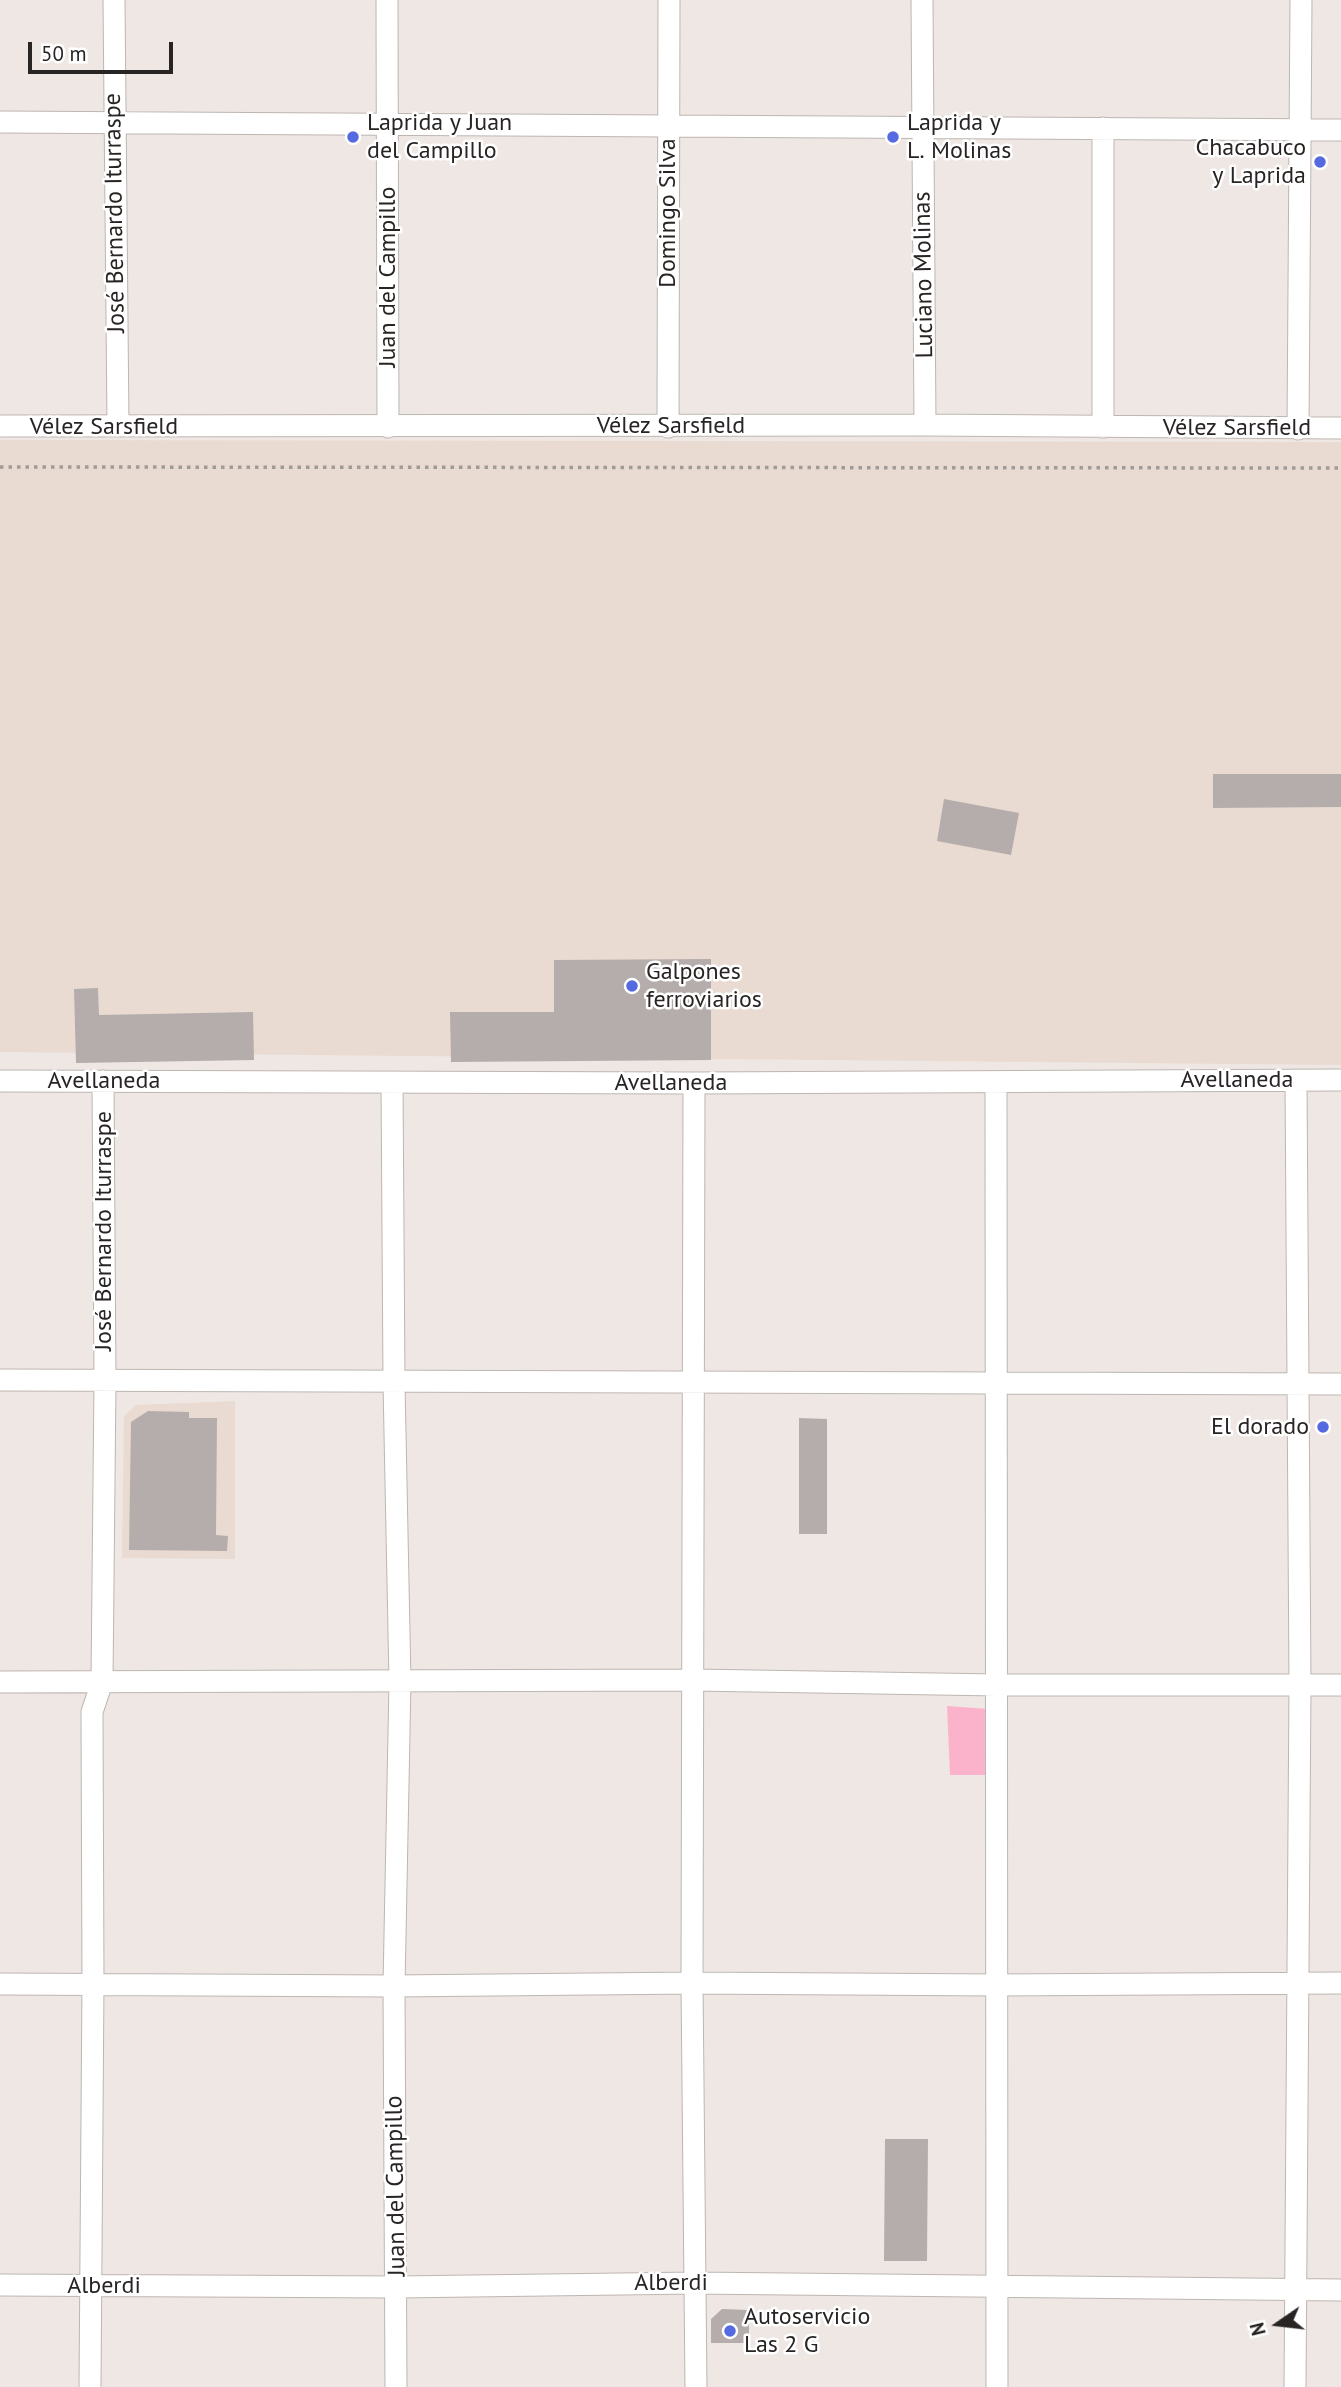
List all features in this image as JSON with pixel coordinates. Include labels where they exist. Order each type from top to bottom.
[{"type":"street","name":"José Bernardo Iturraspe","points":[[114,0],[118,426]]},
{"type":"street","name":"Juan del Campillo","points":[[387,0],[388,427]]},
{"type":"street","name":"Domingo Silva","points":[[668,427],[669,0]]},
{"type":"street","name":"Luciano Molinas","points":[[922,0],[925,425]]},
{"type":"street","points":[[1298,429],[1301,0]]},
{"type":"street","points":[[0,122],[1341,130]]},
{"type":"street","points":[[1103,128],[1103,427]]},
{"type":"street","name":"Vélez Sarsfield","points":[[0,426],[925,425],[1341,428]]},
{"type":"street","points":[[1296,1080],[1300,1685],[1294,2291],[1296,2387]]},
{"type":"street","name":"Avellaneda","points":[[0,1081],[694,1083],[1341,1080]]},
{"type":"street","name":"José Bernardo Iturraspe","points":[[89,2286],[93,1983],[92,1712],[102,1682],[103,1081]]},
{"type":"street","name":"Juan del Campillo","points":[[392,1082],[400,1682],[394,1986],[396,2387]]},
{"type":"street","points":[[996,1082],[997,2387]]},
{"type":"street","points":[[694,1083],[692,1983],[696,2387]]},
{"type":"street","points":[[0,1380],[1341,1384]]},
{"type":"street","points":[[0,1682],[693,1681],[998,1685],[1341,1685]]},
{"type":"street","points":[[0,1984],[394,1986],[1341,1983]]},
{"type":"street","name":"Alberdi","points":[[0,2285],[397,2287],[695,2283],[1341,2290]]},
{"type":"street","points":[[89,2286],[90,2387]]},
{"type":"path","points":[[0,467],[1341,468]]},
{"type":"shaded area","points":[[0,440],[1341,442],[1341,1065],[0,1052]]},
{"type":"shaded area","points":[[235,1401],[235,1559],[122,1558],[124,1416],[136,1405]]},
{"type":"shaded area","points":[[947,1706],[988,1709],[988,1775],[950,1775]]},
{"type":"building","points":[[1213,774],[1341,774],[1341,807],[1213,808]]},
{"type":"building","points":[[944,799],[1019,813],[1011,855],[937,841]]},
{"type":"building","name":"Galpones ferroviarios","points":[[711,959],[711,1060],[451,1062],[450,1012],[554,1012],[554,960]]},
{"type":"building","points":[[98,988],[99,1015],[253,1012],[254,1060],[76,1063],[74,989]]},
{"type":"building","points":[[148,1411],[189,1412],[189,1418],[217,1418],[216,1535],[228,1536],[227,1551],[129,1550],[131,1422]]},
{"type":"building","points":[[799,1418],[827,1419],[827,1534],[799,1534]]},
{"type":"building","points":[[885,2139],[928,2139],[927,2261],[884,2261]]},
{"type":"building","name":"Autoservicio Las 2 G","points":[[722,2309],[749,2310],[749,2343],[711,2343],[711,2319]]},
{"type":"place","name":"Laprida y Juan del Campillo","points":[[353,137]]},
{"type":"place","name":"Laprida y L. Molinas","points":[[893,137]]},
{"type":"place","name":"Chacabuco y Laprida","points":[[1320,162]]},
{"type":"place","name":"Galpones ferroviarios","points":[[632,986]]},
{"type":"place","name":"El dorado","points":[[1323,1427]]},
{"type":"place","name":"Autoservicio Las 2 G","points":[[730,2331]]}]
